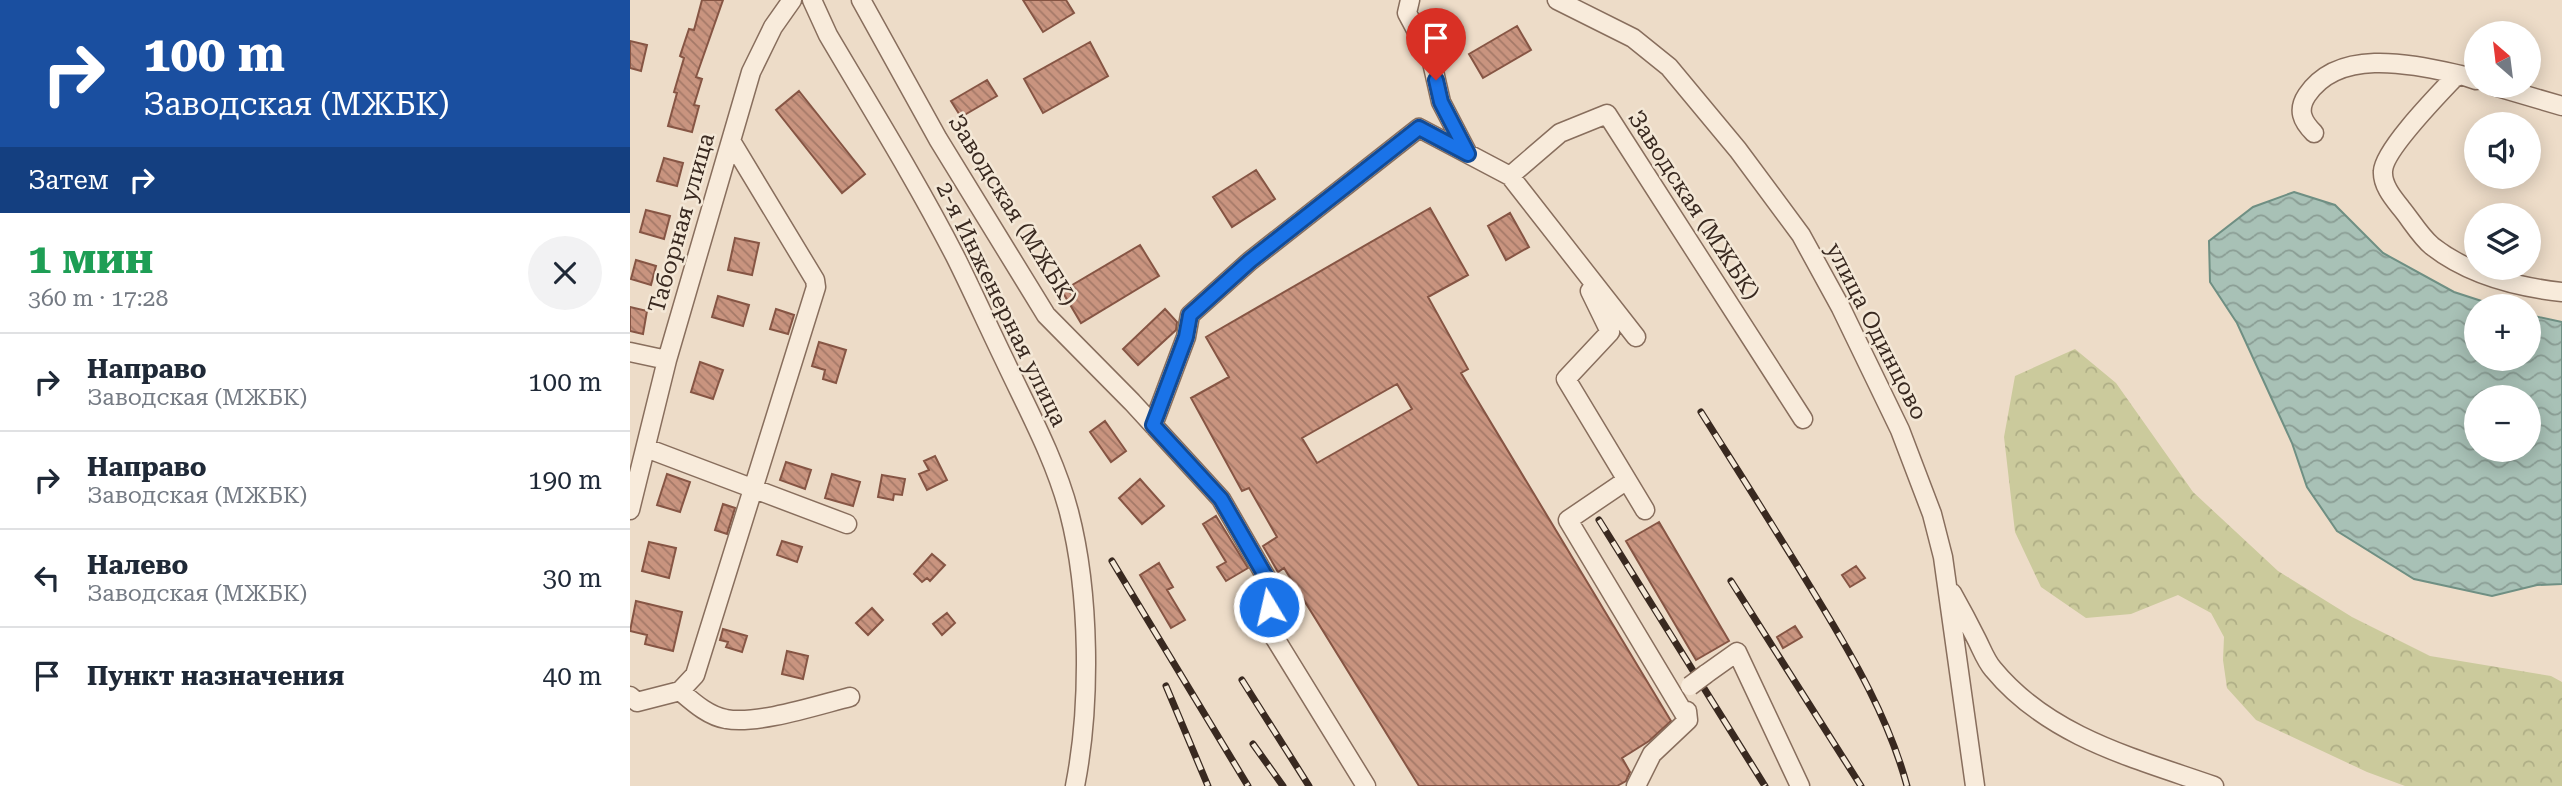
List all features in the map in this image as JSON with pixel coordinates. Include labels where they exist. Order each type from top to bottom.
[{"type":"street","name":"Таборная улица","points":[[630,510],[667,360],[751,72],[773,27],[792,0]]},
{"type":"street","name":"2-я Инженерная улица","points":[[812,0],[828,34],[955,255],[1045,444],[1069,512],[1076,543],[1085,652],[1086,699],[1082,749],[1075,786]]},
{"type":"street","name":"Заводская (МЖБК)","points":[[861,0],[938,139],[1046,315],[1221,499],[1274,591],[1265,622],[1366,786]]},
{"type":"street","points":[[1410,0],[1407,13],[1431,58],[1441,102],[1468,154]]},
{"type":"street","name":"улица Одинцово","points":[[1557,0],[1633,38],[1670,67],[1738,150],[1801,235],[1841,308],[1905,442],[1932,514],[1947,584],[1975,786]]},
{"type":"street","points":[[2314,133],[2302,118],[2301,106],[2308,93],[2322,79],[2343,68],[2372,63],[2405,63],[2464,77]]},
{"type":"street","points":[[2464,78],[2454,78],[2386,157],[2382,172],[2388,191],[2430,244],[2477,273],[2540,290],[2562,292]]},
{"type":"street","points":[[2535,98],[2562,106]]},
{"type":"street","name":"Заводская (МЖБК)","points":[[1510,176],[1560,133],[1607,114],[1803,419]]},
{"type":"street","points":[[1153,425],[1186,337],[1190,315],[1250,261],[1419,128],[1510,176],[1636,337]]},
{"type":"street","points":[[630,696],[637,702],[680,691],[695,675],[816,287],[815,280],[731,141]]},
{"type":"street","points":[[1573,257],[1610,332],[1566,379],[1645,510]]},
{"type":"street","points":[[630,352],[667,360]]},
{"type":"street","points":[[646,448],[847,524]]},
{"type":"street","points":[[1627,480],[1568,520],[1688,720]]},
{"type":"street","points":[[1947,584],[1991,667],[2038,711],[2063,728],[2104,748],[2214,786]]},
{"type":"street","points":[[1688,720],[1684,690],[1737,652],[1800,786]]},
{"type":"street","points":[[680,691],[699,707],[726,719],[765,718],[850,697]]},
{"type":"street","points":[[1636,786],[1652,754],[1688,720]]},
{"type":"green space","points":[[2075,349],[2116,383],[2193,492],[2278,571],[2352,617],[2430,656],[2551,676],[2562,682],[2562,786],[2405,786],[2367,772],[2256,720],[2227,688],[2223,660],[2224,637],[2211,613],[2178,595],[2131,614],[2086,618],[2041,587],[2015,532],[2004,437],[2015,376]]},
{"type":"water","points":[[2294,192],[2335,205],[2383,253],[2464,295],[2464,371],[2541,371],[2541,318],[2562,322],[2562,584],[2537,585],[2492,596],[2414,579],[2337,531],[2307,487],[2292,443],[2237,323],[2210,282],[2209,241],[2253,207]]},
{"type":"building","points":[[702,0],[723,0],[696,77],[702,79],[694,105],[699,106],[692,132],[668,126],[684,58],[680,56],[689,29],[694,30]]},
{"type":"building","points":[[1023,0],[1066,0],[1074,13],[1043,32]]},
{"type":"building","points":[[1517,26],[1531,50],[1483,78],[1469,54]]},
{"type":"building","points":[[630,41],[647,45],[641,71],[630,68]]},
{"type":"building","points":[[1090,42],[1108,76],[1043,113],[1024,79]]},
{"type":"building","points":[[987,80],[997,96],[961,117],[951,101]]},
{"type":"building","points":[[799,91],[865,174],[842,193],[776,110]]},
{"type":"building","points":[[664,158],[683,163],[677,186],[657,181]]},
{"type":"building","points":[[1256,170],[1275,199],[1232,227],[1213,197]]},
{"type":"building","points":[[1430,208],[1468,275],[1428,297],[1468,369],[1461,373],[1671,721],[1649,741],[1622,758],[1630,772],[1626,781],[1617,786],[1419,786],[1284,568],[1278,572],[1263,546],[1277,537],[1249,488],[1242,491],[1191,398],[1229,377],[1206,337]],"holes":[[[1397,384],[1412,409],[1317,463],[1302,438]]]},
{"type":"building","points":[[646,210],[670,216],[664,239],[640,232]]},
{"type":"building","points":[[1510,213],[1529,247],[1506,260],[1488,226]]},
{"type":"building","points":[[735,238],[759,243],[752,275],[728,270]]},
{"type":"building","points":[[1140,245],[1159,276],[1081,323],[1062,291]]},
{"type":"building","points":[[636,260],[656,266],[651,285],[631,279]]},
{"type":"building","points":[[718,296],[749,305],[743,326],[712,317]]},
{"type":"building","points":[[630,307],[647,311],[643,334],[630,331]]},
{"type":"building","points":[[776,309],[794,315],[788,334],[770,329]]},
{"type":"building","points":[[1165,309],[1177,322],[1176,330],[1138,365],[1123,349]]},
{"type":"building","points":[[819,342],[846,350],[836,383],[823,379],[825,370],[812,366]]},
{"type":"building","points":[[700,362],[723,370],[713,399],[691,392]]},
{"type":"building","points":[[1105,421],[1126,451],[1111,462],[1090,432]]},
{"type":"building","points":[[935,456],[947,480],[927,490],[919,474],[929,470],[924,461]]},
{"type":"building","points":[[786,462],[811,470],[805,489],[780,480]]},
{"type":"building","points":[[667,474],[690,482],[680,512],[657,505]]},
{"type":"building","points":[[832,474],[860,482],[853,506],[825,498]]},
{"type":"building","points":[[882,475],[905,479],[902,495],[894,494],[893,500],[878,497]]},
{"type":"building","points":[[1140,479],[1164,506],[1142,524],[1119,498]]},
{"type":"building","points":[[723,504],[735,508],[727,534],[715,530]]},
{"type":"building","points":[[1216,516],[1248,568],[1226,581],[1217,567],[1226,562],[1203,524]]},
{"type":"building","points":[[1659,522],[1729,641],[1696,660],[1626,541]]},
{"type":"building","points":[[782,541],[802,547],[797,562],[777,555]]},
{"type":"building","points":[[649,542],[676,548],[669,578],[642,571]]},
{"type":"building","points":[[932,554],[945,565],[930,581],[927,578],[922,582],[914,574]]},
{"type":"building","points":[[1159,563],[1173,587],[1167,590],[1185,620],[1171,628],[1140,575]]},
{"type":"building","points":[[1856,566],[1865,578],[1850,587],[1842,575]]},
{"type":"building","points":[[636,601],[682,612],[673,651],[645,644],[647,635],[630,631]]},
{"type":"building","points":[[872,608],[883,620],[868,635],[856,623]]},
{"type":"building","points":[[947,613],[955,623],[942,635],[933,624]]},
{"type":"building","points":[[1795,626],[1802,637],[1783,648],[1777,637]]},
{"type":"building","points":[[723,629],[747,636],[742,652],[726,647],[728,642],[720,640]]},
{"type":"building","points":[[787,651],[808,656],[803,679],[782,674]]},
{"type":"railway","points":[[1701,412],[1803,574],[1857,666],[1880,713],[1907,786]]},
{"type":"railway","points":[[1599,520],[1765,786]]},
{"type":"railway","points":[[1112,561],[1248,786]]},
{"type":"railway","points":[[1731,581],[1861,786]]},
{"type":"railway","points":[[1242,680],[1309,786]]},
{"type":"railway","points":[[1166,686],[1208,786]]},
{"type":"railway","points":[[1253,744],[1283,786]]},
{"type":"route","points":[[1269,607],[1274,591],[1221,499],[1153,425],[1186,337],[1190,315],[1250,261],[1419,128],[1468,154],[1441,102],[1436,80]]}]
